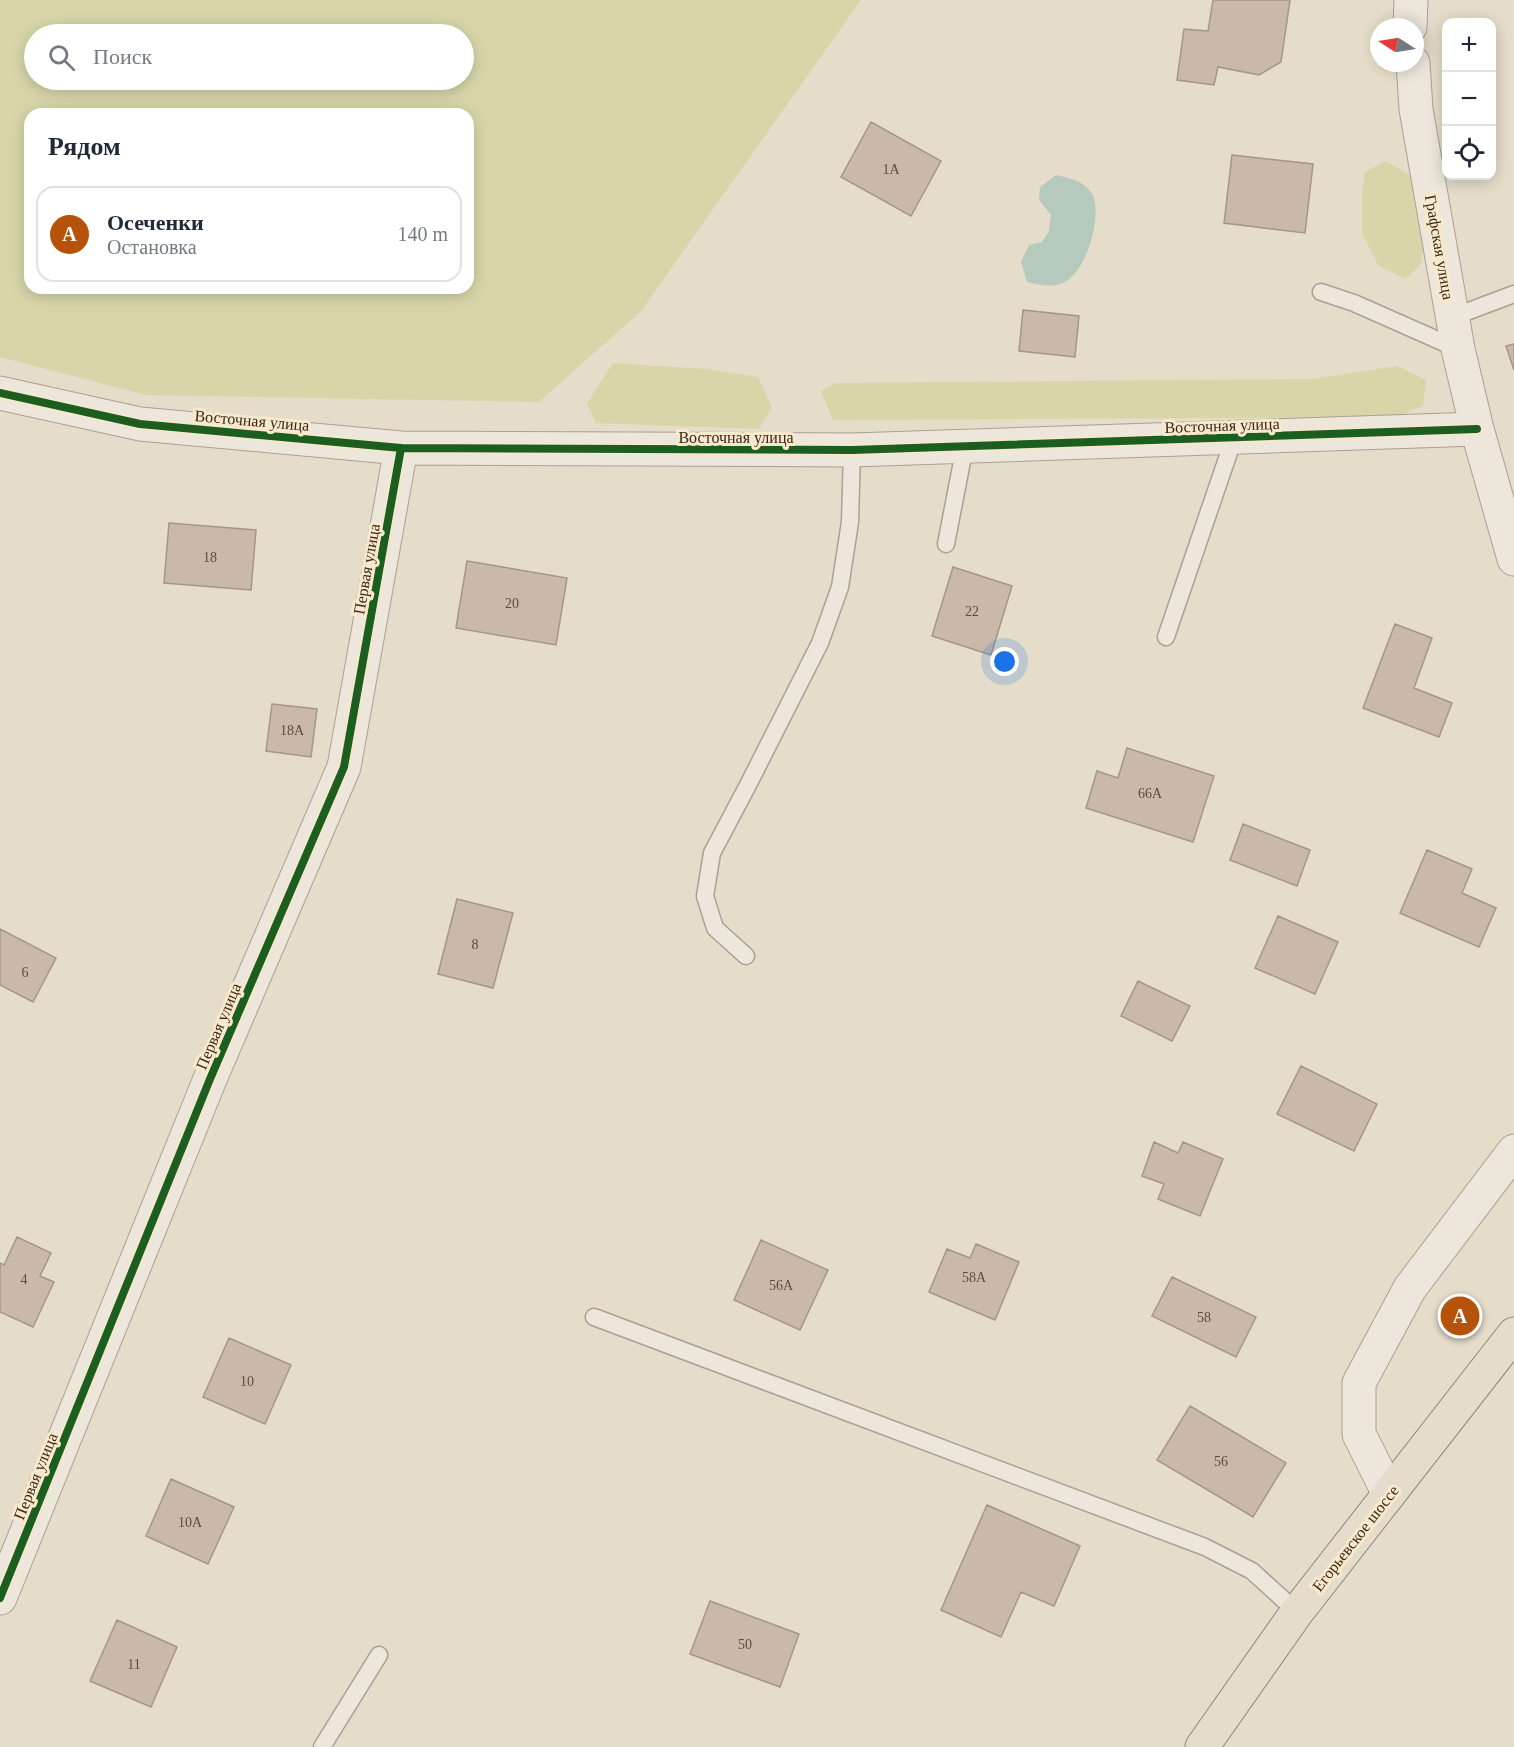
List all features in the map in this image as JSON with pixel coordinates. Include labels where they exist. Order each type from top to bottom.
[{"type":"main road","name":"Егорьевское шоссе","points":[[1202,1747],[1297,1612],[1514,1334]]},
{"type":"street","points":[[1410,18],[1411,0]]},
{"type":"street","name":"Графская улица","points":[[1414,72],[1416,109],[1458,349],[1477,429]]},
{"type":"street","name":"Восточная улица","points":[[0,393],[140,424],[401,448],[852,450],[1477,429]]},
{"type":"street","points":[[1477,429],[1514,559]]},
{"type":"street","name":"Первая улица","points":[[0,1598],[210,1078],[344,767],[401,448]]},
{"type":"street","points":[[1389,1494],[1359,1434],[1359,1383],[1410,1288],[1514,1151]]},
{"type":"lane","points":[[1321,292],[1354,303],[1458,349]]},
{"type":"lane","points":[[1453,317],[1514,294]]},
{"type":"lane","points":[[1166,637],[1234,438]]},
{"type":"lane","points":[[946,544],[964,446]]},
{"type":"lane","points":[[746,956],[716,927],[705,896],[712,853],[820,643],[840,587],[850,522],[852,450]]},
{"type":"lane","points":[[594,1317],[1205,1548],[1252,1571],[1297,1612]]},
{"type":"lane","points":[[322,1747],[379,1655]]},
{"type":"shaded area","points":[[0,0],[861,0],[641,311],[539,402],[146,395],[0,357]]},
{"type":"shaded area","points":[[1386,161],[1413,177],[1424,239],[1421,264],[1405,279],[1378,265],[1362,233],[1362,194],[1365,172]]},
{"type":"shaded area","points":[[1056,175],[1081,183],[1092,194],[1096,214],[1091,240],[1081,264],[1068,280],[1053,285],[1027,282],[1021,262],[1029,245],[1042,242],[1049,231],[1051,215],[1039,200],[1040,187]]},
{"type":"shaded area","points":[[613,363],[706,369],[758,377],[772,407],[759,429],[596,423],[587,403]]},
{"type":"shaded area","points":[[1398,366],[1426,380],[1423,406],[1395,417],[833,420],[821,391],[835,383],[1313,379]]},
{"type":"building","points":[[1213,0],[1290,0],[1281,62],[1259,75],[1218,67],[1214,85],[1177,80],[1184,29],[1208,31]]},
{"type":"building","points":[[871,122],[941,161],[911,216],[841,177]]},
{"type":"building","points":[[1232,155],[1313,164],[1305,233],[1224,223]]},
{"type":"building","points":[[1023,310],[1079,316],[1075,357],[1019,351]]},
{"type":"building","points":[[1514,344],[1514,370],[1506,346]]},
{"type":"building","points":[[169,523],[256,530],[251,590],[164,583]]},
{"type":"building","points":[[467,561],[567,578],[556,645],[456,628]]},
{"type":"building","points":[[953,567],[1012,586],[991,655],[932,636]]},
{"type":"building","points":[[1395,624],[1432,638],[1414,688],[1452,703],[1439,737],[1363,708]]},
{"type":"building","points":[[272,704],[317,709],[311,757],[266,751]]},
{"type":"building","points":[[1127,748],[1214,776],[1193,842],[1086,808],[1097,771],[1118,778]]},
{"type":"building","points":[[1243,824],[1310,850],[1297,886],[1230,860]]},
{"type":"building","points":[[1427,850],[1472,869],[1462,893],[1496,908],[1479,947],[1400,913]]},
{"type":"building","points":[[457,899],[513,913],[493,988],[438,974]]},
{"type":"building","points":[[1278,916],[1338,942],[1315,994],[1255,968]]},
{"type":"building","points":[[0,929],[56,958],[33,1002],[0,985]]},
{"type":"building","points":[[1138,981],[1190,1006],[1172,1041],[1121,1016]]},
{"type":"building","points":[[1301,1066],[1377,1104],[1354,1151],[1277,1114]]},
{"type":"building","points":[[1154,1142],[1178,1153],[1183,1142],[1223,1159],[1200,1216],[1158,1199],[1164,1184],[1142,1176]]},
{"type":"building","points":[[17,1237],[51,1253],[40,1276],[54,1282],[33,1327],[0,1312],[0,1263],[4,1265]]},
{"type":"building","points":[[761,1240],[828,1270],[800,1330],[734,1300]]},
{"type":"building","points":[[976,1244],[1019,1262],[995,1320],[929,1292],[947,1249],[970,1258]]},
{"type":"building","points":[[1172,1277],[1256,1317],[1236,1357],[1152,1316]]},
{"type":"building","points":[[229,1338],[291,1365],[265,1424],[203,1397]]},
{"type":"building","points":[[1190,1406],[1286,1463],[1253,1517],[1157,1460]]},
{"type":"building","points":[[171,1479],[234,1507],[208,1564],[146,1536]]},
{"type":"building","points":[[987,1505],[1080,1546],[1054,1606],[1021,1592],[1001,1637],[941,1610]]},
{"type":"building","points":[[710,1601],[799,1634],[780,1687],[690,1654]]},
{"type":"building","points":[[117,1620],[177,1647],[151,1707],[90,1681]]},
{"type":"cycle path","points":[[0,393],[140,424],[401,448],[852,450],[1477,429]]},
{"type":"cycle path","points":[[0,1598],[210,1079],[344,767],[401,448]]},
{"type":"place","name":"Осеченки","points":[[1460,1316]]}]
